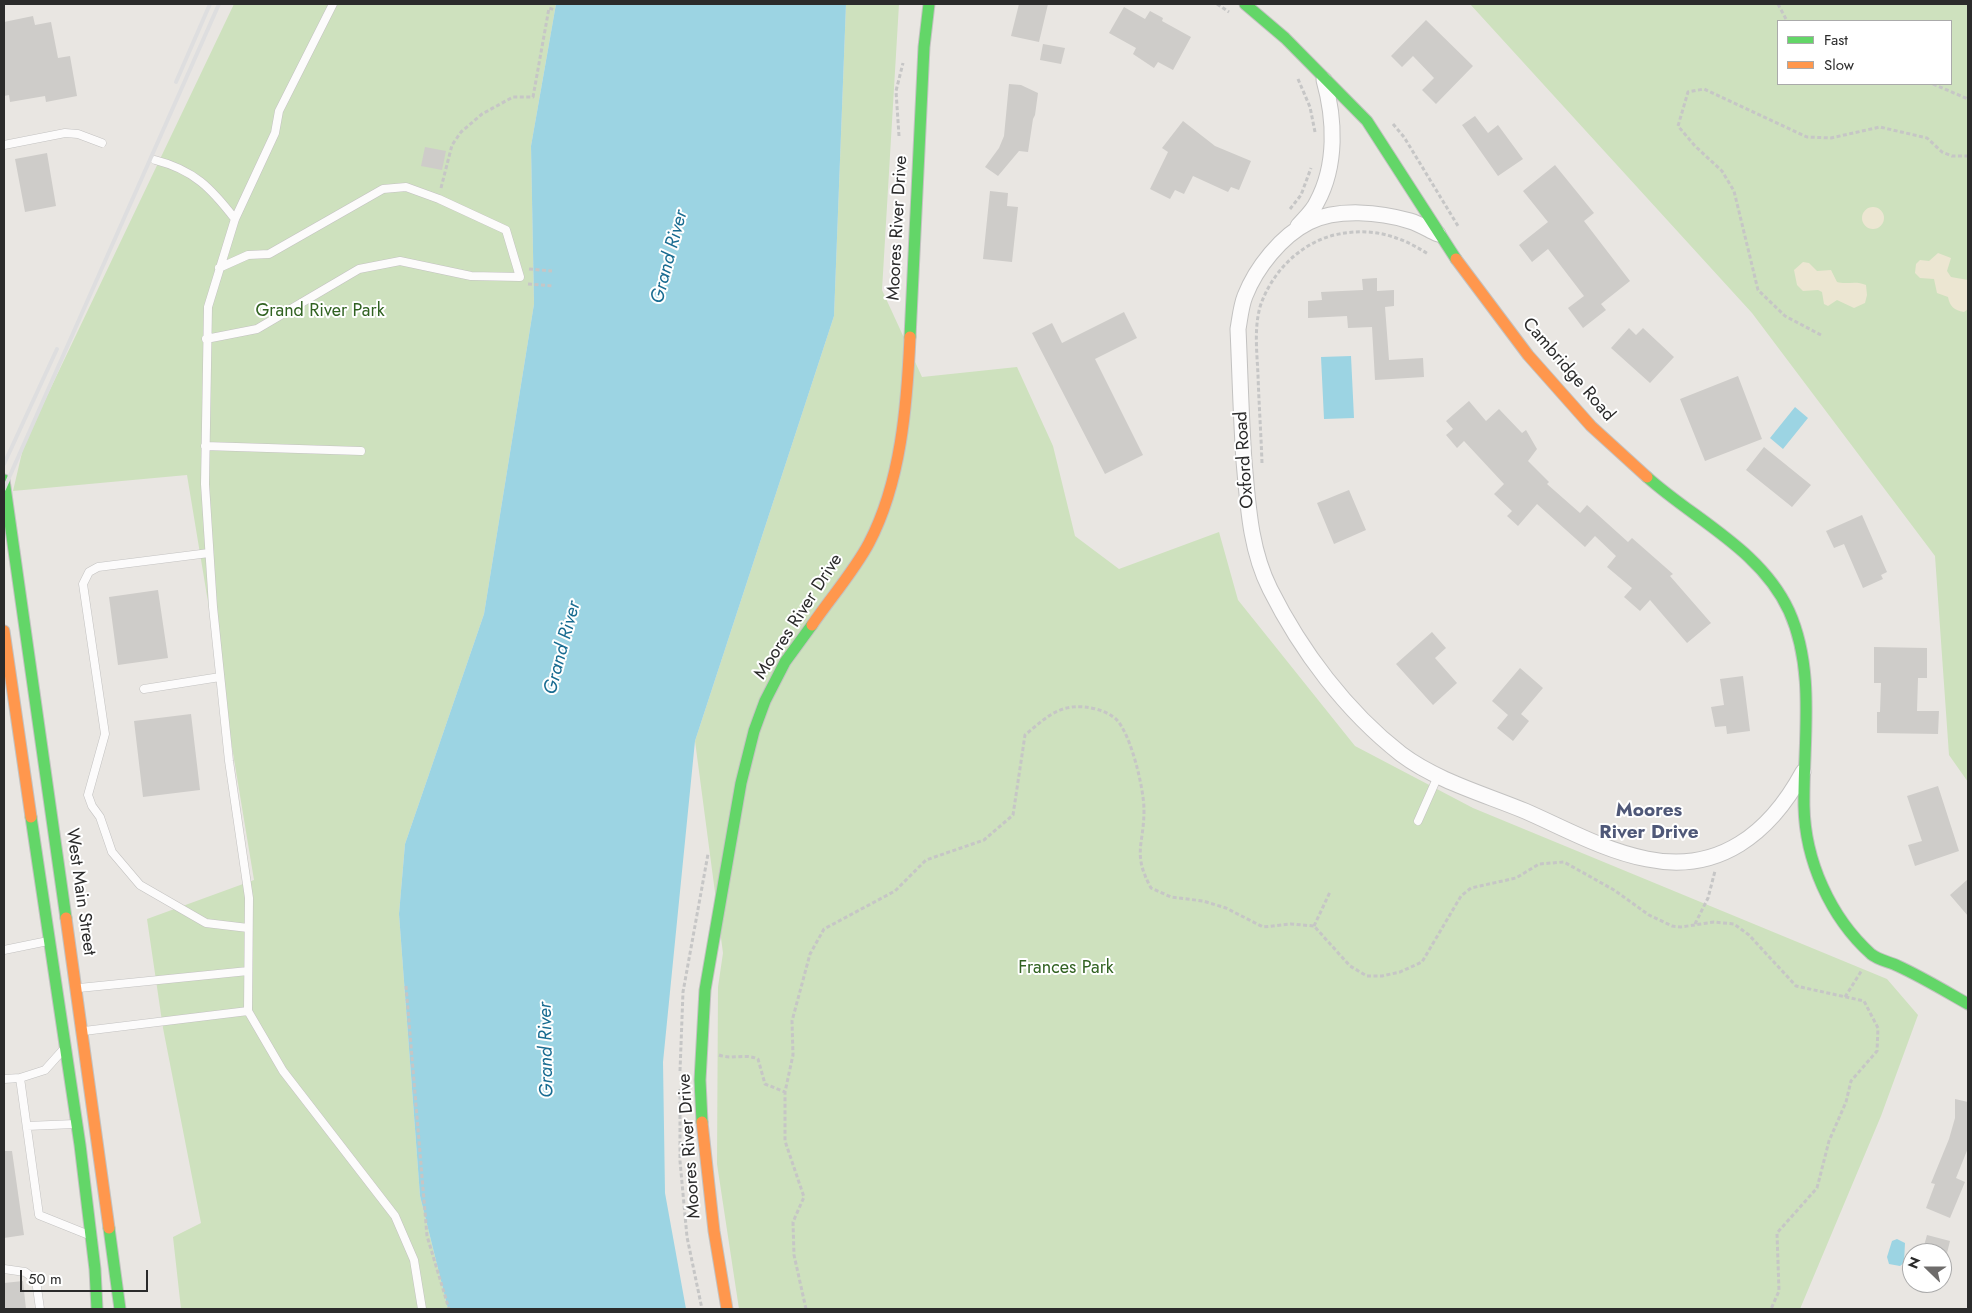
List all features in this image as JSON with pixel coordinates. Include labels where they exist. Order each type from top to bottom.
[{"type":"street","name":"Moores River Drive","points":[[727,1309],[714,1231],[702,1122],[702,1048],[706,990],[715,930],[741,783],[754,731],[765,701],[785,662],[870,544],[886,502],[895,464],[902,428],[910,341],[924,47],[928,4]]},
{"type":"street","name":"Cambridge Road","points":[[1245,4],[1285,38],[1368,121],[1439,235],[1528,355],[1592,426],[1662,490],[1731,541],[1757,565],[1775,587],[1789,611],[1800,646],[1806,686],[1804,808],[1810,844],[1820,884],[1841,921],[1872,955]]},
{"type":"street","name":"Oxford Road","points":[[1323,76],[1331,105],[1332,137],[1330,165],[1317,202],[1290,235],[1268,257],[1252,280],[1244,298],[1238,329],[1249,520],[1257,555],[1269,587],[1305,649],[1328,680],[1376,732],[1402,755],[1438,776],[1614,849],[1646,859],[1673,863],[1699,861],[1719,855],[1745,842],[1789,799],[1804,769]]},
{"type":"street","name":"Oxford Road","points":[[1290,235],[1309,222],[1336,215],[1360,213],[1411,221],[1439,235]]},
{"type":"street","name":"West Main Street","points":[[4,480],[95,1119],[120,1309]]},
{"type":"street","name":"West Main Street","points":[[4,631],[77,1124],[91,1236],[97,1309]]},
{"type":"street","points":[[1872,955],[1899,966],[1968,1004]]},
{"type":"lane","points":[[333,4],[279,111],[275,133],[263,164],[235,219],[208,307],[205,446],[209,553],[220,677],[249,898],[248,1011],[283,1071],[395,1216],[414,1260],[422,1309]]},
{"type":"lane","points":[[4,145],[65,133],[78,134],[102,143]]},
{"type":"lane","points":[[155,160],[177,166],[194,175],[217,195],[235,219]]},
{"type":"lane","points":[[206,339],[257,329],[359,268],[400,261],[471,276],[524,276],[506,230],[439,199],[406,187],[383,189],[268,254],[248,255],[219,268]]},
{"type":"lane","points":[[205,446],[361,451]]},
{"type":"lane","points":[[209,553],[98,567],[89,572],[83,584],[105,734],[88,795],[92,806],[100,817],[112,852],[140,885],[206,923],[248,928]]},
{"type":"lane","points":[[144,689],[220,677]]},
{"type":"lane","points":[[1418,821],[1438,776]]},
{"type":"lane","points":[[4,950],[69,937]]},
{"type":"lane","points":[[76,988],[248,971]]},
{"type":"lane","points":[[4,1079],[20,1078],[45,1070],[66,1046],[83,1037],[248,1011]]},
{"type":"lane","points":[[20,1078],[39,1215],[91,1236],[110,1232]]},
{"type":"lane","points":[[27,1126],[77,1124],[95,1119]]},
{"type":"lane","points":[[4,1269],[10,1268],[25,1272],[36,1280],[40,1309]]},
{"type":"path","points":[[1217,4],[1231,15]]},
{"type":"path","points":[[1778,4],[1786,20]]},
{"type":"path","points":[[439,199],[452,145],[461,132],[482,114],[514,97],[533,97],[549,8],[555,10]]},
{"type":"path","points":[[900,142],[896,91],[904,61]]},
{"type":"path","points":[[1297,78],[1310,107],[1316,135]]},
{"type":"path","points":[[1936,85],[1968,99]]},
{"type":"path","points":[[1822,335],[1785,316],[1758,290],[1734,191],[1722,171],[1695,146],[1678,126],[1688,92],[1704,89],[1807,137],[1831,138],[1880,127],[1927,138],[1942,152],[1952,156],[1968,156]]},
{"type":"path","points":[[1392,122],[1404,137],[1460,230]]},
{"type":"path","points":[[1289,210],[1301,194],[1312,166]]},
{"type":"path","points":[[1262,464],[1256,335],[1260,308],[1268,289],[1282,267],[1300,250],[1324,238],[1353,231],[1382,232],[1398,238],[1432,256]]},
{"type":"path","points":[[524,276],[552,271]]},
{"type":"path","points":[[524,276],[553,286]]},
{"type":"path","points":[[806,1309],[794,1255],[793,1230],[793,1222],[804,1196],[785,1141],[785,1092],[792,1055],[792,1021],[798,991],[810,954],[824,929],[895,891],[926,860],[984,840],[1013,815],[1025,735],[1055,711],[1079,705],[1105,711],[1117,720],[1135,756],[1142,785],[1144,810],[1139,844],[1140,863],[1151,888],[1171,897],[1203,901],[1226,908],[1263,927],[1291,924],[1314,926],[1350,966],[1367,976],[1382,976],[1400,972],[1422,962],[1452,909],[1461,896],[1471,888],[1516,878],[1539,864],[1555,861],[1572,866],[1614,890],[1649,915],[1672,926],[1714,922],[1734,924],[1749,935],[1796,986],[1864,1001],[1878,1028],[1878,1051],[1851,1080],[1846,1102],[1829,1141],[1817,1188],[1777,1233],[1778,1291],[1770,1309]]},
{"type":"path","points":[[680,1076],[683,992],[708,849]]},
{"type":"path","points":[[1695,924],[1708,898],[1719,855]]},
{"type":"path","points":[[1314,926],[1330,892]]},
{"type":"path","points":[[1844,997],[1872,955]]},
{"type":"path","points":[[406,986],[427,1236],[449,1309]]},
{"type":"path","points":[[680,1046],[702,1048],[733,1058],[749,1055],[758,1059],[765,1084],[785,1092]]},
{"type":"path","points":[[680,1086],[680,1161],[687,1237],[702,1309]]},
{"type":"green space","name":"Grand River Park","points":[[234,4],[556,4],[531,146],[534,304],[484,614],[405,844],[399,914],[420,1196],[448,1309],[181,1309],[173,1237],[201,1223],[163,1028],[147,919],[254,880],[187,475],[13,491],[24,444]]},
{"type":"green space","name":"Frances Park","points":[[846,4],[899,4],[882,290],[922,377],[1017,367],[1053,446],[1075,536],[1119,569],[1219,532],[1238,600],[1355,746],[1473,808],[1887,979],[1918,1015],[1881,1116],[1800,1309],[739,1309],[717,1164],[718,987],[723,953],[695,741],[834,316]]},
{"type":"green space","points":[[1470,4],[1968,4],[1968,782],[1949,755],[1935,556],[1752,313]]},
{"type":"sand","points":[[1873,207],[1881,210],[1884,218],[1881,226],[1873,229],[1865,226],[1862,218],[1865,210]]},
{"type":"sand","points":[[1938,253],[1951,258],[1947,271],[1951,277],[1968,280],[1968,309],[1964,312],[1953,308],[1948,297],[1937,293],[1934,279],[1920,278],[1915,273],[1916,264],[1920,260],[1929,261]]},
{"type":"sand","points":[[1803,262],[1809,263],[1817,271],[1831,270],[1837,282],[1866,285],[1867,295],[1865,303],[1854,308],[1837,300],[1828,306],[1824,304],[1822,292],[1818,290],[1803,291],[1797,285],[1794,270]]},
{"type":"water","name":"Grand River","points":[[556,4],[846,4],[834,316],[695,741],[663,1062],[665,1193],[686,1309],[448,1309],[420,1196],[399,914],[405,844],[484,614],[534,304],[531,146]]},
{"type":"water","points":[[1351,356],[1354,418],[1324,419],[1321,357]]},
{"type":"water","points":[[1795,407],[1808,418],[1783,449],[1770,438]]},
{"type":"water","points":[[1897,1239],[1905,1243],[1902,1243],[1902,1264],[1900,1266],[1889,1264],[1887,1257],[1892,1241]]},
{"type":"building","points":[[1019,4],[1048,4],[1039,42],[1011,36]]},
{"type":"building","points":[[1124,7],[1145,19],[1150,11],[1163,18],[1162,21],[1191,37],[1173,70],[1158,62],[1154,68],[1133,54],[1136,48],[1109,33]]},
{"type":"building","points":[[33,16],[35,25],[51,22],[58,58],[70,56],[77,96],[46,102],[45,96],[10,102],[9,95],[4,96],[4,22]]},
{"type":"building","points":[[1426,20],[1473,66],[1436,104],[1422,90],[1434,78],[1413,56],[1402,67],[1391,56]]},
{"type":"building","points":[[1043,44],[1065,48],[1061,64],[1040,60]]},
{"type":"building","points":[[1009,84],[1021,85],[1038,93],[1028,152],[1019,151],[998,176],[985,167],[999,148],[1004,136]]},
{"type":"building","points":[[1475,116],[1488,133],[1498,125],[1523,159],[1498,176],[1462,125]]},
{"type":"building","points":[[1183,121],[1215,146],[1251,161],[1239,190],[1231,187],[1228,192],[1193,176],[1184,194],[1175,190],[1170,199],[1150,189],[1168,152],[1162,148]]},
{"type":"building","points":[[425,147],[446,151],[442,170],[421,166]]},
{"type":"building","points":[[47,153],[56,206],[25,212],[15,159]]},
{"type":"building","points":[[1555,165],[1594,213],[1584,221],[1630,281],[1601,304],[1606,310],[1583,328],[1568,308],[1584,296],[1548,249],[1532,262],[1519,245],[1548,222],[1523,191]]},
{"type":"building","points":[[990,191],[1008,193],[1007,206],[1018,207],[1012,262],[983,259]]},
{"type":"building","points":[[1377,278],[1377,291],[1394,290],[1394,306],[1385,307],[1389,360],[1423,358],[1424,377],[1375,380],[1372,327],[1348,328],[1347,316],[1308,318],[1308,301],[1322,300],[1321,292],[1363,290],[1362,279]]},
{"type":"building","points":[[1124,312],[1137,338],[1095,359],[1143,455],[1105,474],[1032,333],[1052,323],[1062,343]]},
{"type":"building","points":[[1629,328],[1636,335],[1643,328],[1674,357],[1650,383],[1611,348]]},
{"type":"building","points":[[1738,376],[1762,439],[1705,461],[1680,399]]},
{"type":"building","points":[[1469,401],[1486,421],[1499,409],[1522,433],[1526,430],[1537,449],[1528,461],[1549,482],[1547,484],[1580,513],[1587,505],[1628,542],[1632,538],[1673,574],[1670,576],[1711,623],[1687,643],[1650,600],[1640,611],[1624,597],[1632,588],[1607,567],[1616,556],[1595,536],[1585,547],[1537,504],[1518,526],[1507,516],[1512,511],[1494,494],[1504,484],[1464,441],[1457,448],[1446,435],[1453,429],[1446,421]]},
{"type":"building","points":[[1764,447],[1811,485],[1792,507],[1746,470]]},
{"type":"building","points":[[1349,490],[1366,530],[1334,544],[1317,503]]},
{"type":"building","points":[[1862,515],[1887,572],[1881,575],[1883,579],[1863,588],[1844,544],[1834,548],[1826,531]]},
{"type":"building","points":[[158,590],[168,658],[118,665],[109,597]]},
{"type":"building","points":[[1432,632],[1446,648],[1435,658],[1457,683],[1433,705],[1396,664]]},
{"type":"building","points":[[1874,647],[1927,648],[1927,678],[1918,678],[1917,711],[1939,711],[1938,734],[1877,733],[1877,712],[1880,712],[1881,683],[1874,683]]},
{"type":"building","points":[[1520,668],[1543,688],[1521,714],[1529,721],[1513,741],[1497,728],[1508,715],[1492,701]]},
{"type":"building","points":[[1743,676],[1750,731],[1727,734],[1726,726],[1715,727],[1711,707],[1724,705],[1720,679]]},
{"type":"building","points":[[191,714],[200,790],[143,797],[134,721]]},
{"type":"building","points":[[1938,786],[1959,851],[1915,866],[1908,845],[1922,841],[1907,796]]},
{"type":"building","points":[[1968,879],[1968,916],[1950,895]]},
{"type":"building","points":[[1955,1099],[1968,1102],[1968,1148],[1956,1178],[1965,1182],[1950,1218],[1926,1208],[1935,1184],[1931,1183],[1949,1139],[1955,1118]]},
{"type":"building","points":[[4,1151],[12,1151],[24,1235],[4,1238]]},
{"type":"building","points":[[1927,1235],[1950,1241],[1950,1243],[1925,1243]]},
{"type":"building","points":[[23,1281],[26,1309],[4,1309],[4,1283]]},
{"type":"railway","points":[[176,82],[210,4]]},
{"type":"railway","points":[[4,489],[219,4]]},
{"type":"railway","points":[[4,464],[57,349]]},
{"type":"traffic: fast","points":[[910,337],[924,47],[929,4]]},
{"type":"traffic: fast","points":[[1245,4],[1285,38],[1367,121],[1456,259]]},
{"type":"traffic: fast","points":[[1647,477],[1744,553],[1762,570],[1777,589],[1789,611],[1803,658],[1805,682],[1805,826],[1815,867],[1832,905],[1843,923],[1871,954],[1916,975],[1968,1004]]},
{"type":"traffic: fast","points":[[4,480],[66,918]]},
{"type":"traffic: fast","points":[[702,1122],[700,1080],[705,990],[741,783],[754,731],[765,701],[785,662],[812,625]]},
{"type":"traffic: fast","points":[[31,817],[80,1145],[95,1269],[97,1309]]},
{"type":"traffic: fast","points":[[109,1228],[120,1309]]},
{"type":"traffic: slow","points":[[1456,259],[1528,355],[1591,426],[1647,477]]},
{"type":"traffic: slow","points":[[812,625],[863,553],[880,519],[895,469],[900,443],[907,389],[910,337]]},
{"type":"traffic: slow","points":[[4,631],[31,817]]},
{"type":"traffic: slow","points":[[66,918],[109,1228]]},
{"type":"traffic: slow","points":[[702,1122],[714,1231],[727,1309]]},
{"type":"district","name":"Moores River Drive","points":[[1649,822]]}]
